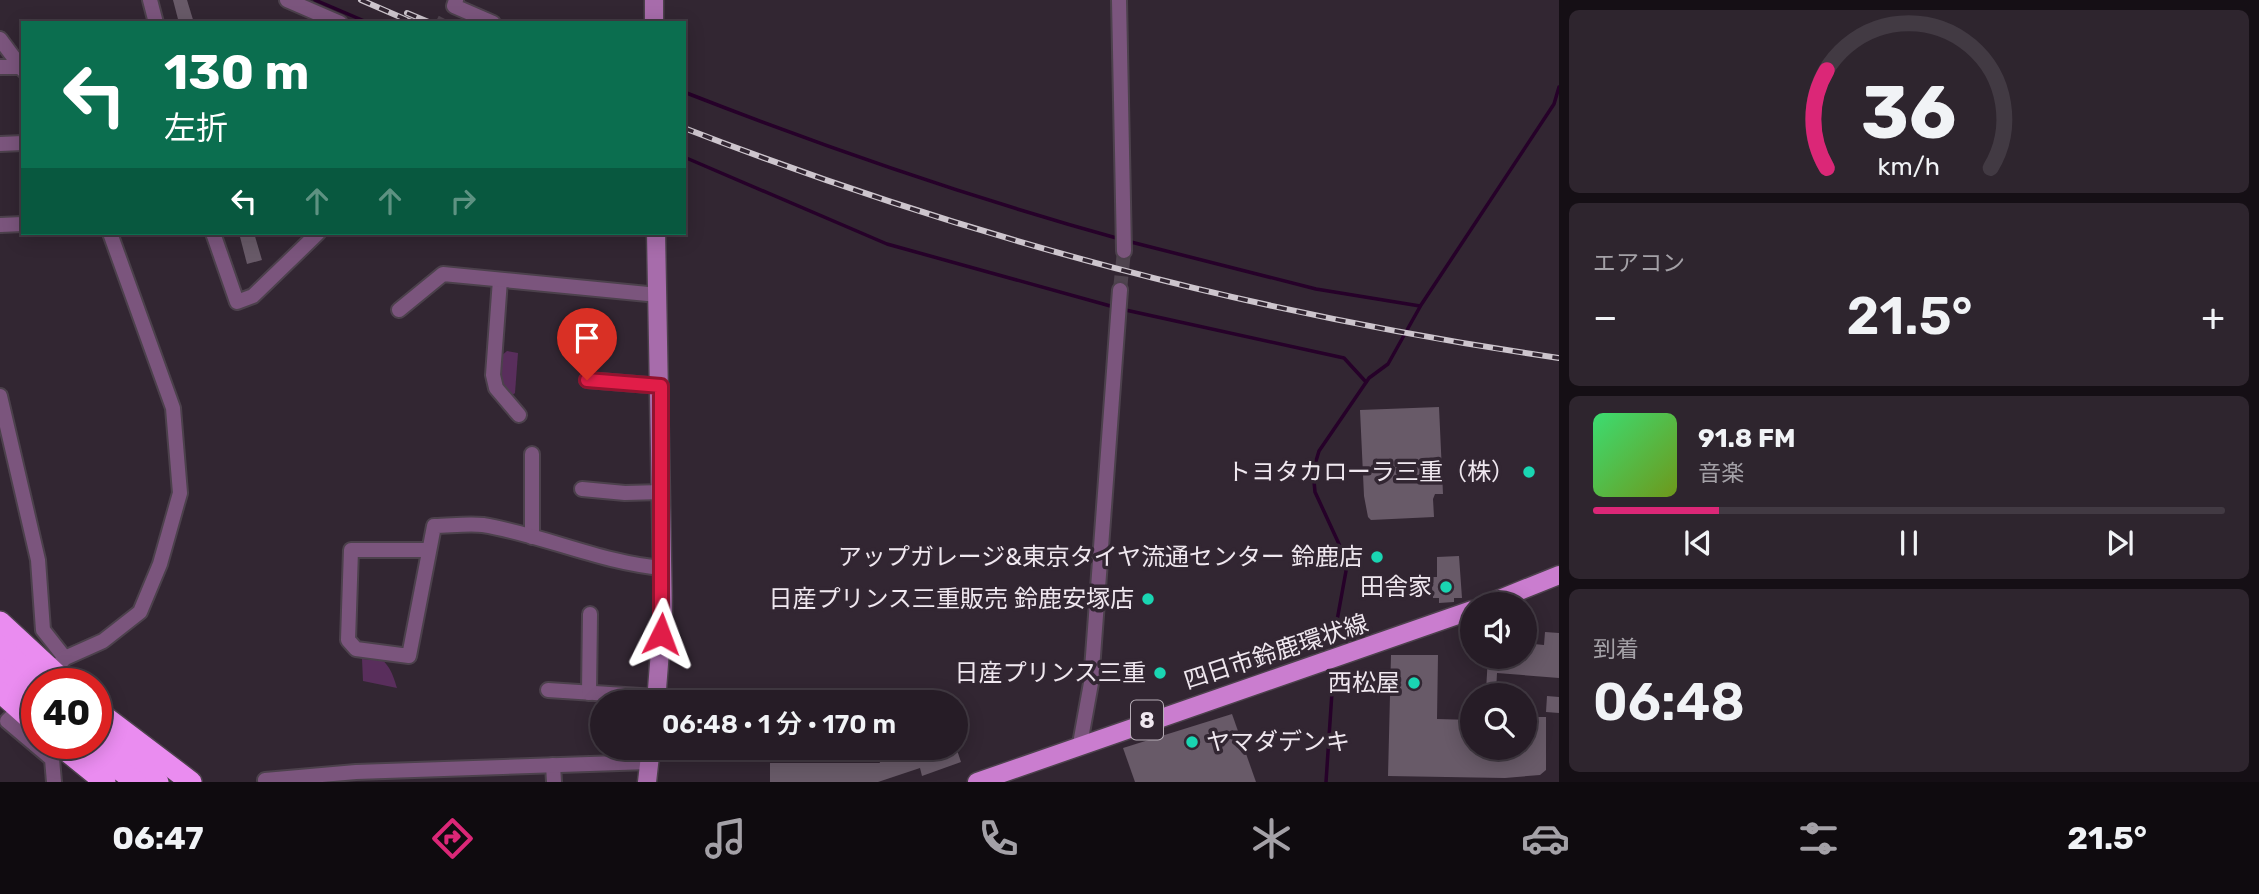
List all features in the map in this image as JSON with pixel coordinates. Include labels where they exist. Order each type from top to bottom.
[{"type":"highway","points":[[0,622],[50,668]]},
{"type":"highway","points":[[0,646],[45,668]]},
{"type":"highway","points":[[0,669],[21,688]]},
{"type":"highway","points":[[0,692],[21,711]]},
{"type":"highway","points":[[112,722],[191,782]]},
{"type":"highway","points":[[112,744],[158,782]]},
{"type":"highway","points":[[77,759],[105,782]]},
{"type":"highway","points":[[105,759],[136,782]]},
{"type":"main road","points":[[1517,592],[1559,575]]},
{"type":"main road","name":"四日市鈴鹿環状線","points":[[977,782],[1080,744],[1460,614]]},
{"type":"street","points":[[150,0],[155,21]]},
{"type":"street","points":[[287,0],[335,21]]},
{"type":"street","points":[[653,0],[654,21]]},
{"type":"street","points":[[1119,0],[1124,244]]},
{"type":"street","points":[[444,19],[455,3],[489,21]]},
{"type":"street","points":[[0,39],[21,68]]},
{"type":"street","points":[[0,67],[21,69]]},
{"type":"street","points":[[0,144],[21,144]]},
{"type":"street","points":[[0,225],[21,224]]},
{"type":"street","points":[[65,668],[140,612],[160,564],[180,494],[170,396],[111,235]]},
{"type":"street","points":[[214,235],[237,302],[253,296],[316,235]]},
{"type":"street","points":[[656,235],[663,568],[657,690]]},
{"type":"street","points":[[399,310],[443,274],[658,295]]},
{"type":"street","points":[[500,280],[493,375],[496,388],[519,415]]},
{"type":"street","points":[[1080,744],[1091,682],[1119,302]]},
{"type":"street","points":[[587,380],[661,386]]},
{"type":"street","points":[[0,396],[38,560],[43,630],[55,668]]},
{"type":"street","points":[[532,537],[533,454]]},
{"type":"street","points":[[582,489],[625,494],[662,492]]},
{"type":"street","points":[[429,550],[351,550],[348,640],[356,649],[409,656],[429,550],[433,526],[480,525],[532,537],[626,565],[663,568]]},
{"type":"street","points":[[548,690],[589,693],[590,614]]},
{"type":"street","points":[[13,715],[7,722],[52,759],[54,782]]},
{"type":"street","points":[[265,780],[344,773],[553,765],[602,760]]},
{"type":"street","points":[[647,782],[649,760]]},
{"type":"street","points":[[553,765],[554,782]]},
{"type":"shaded area","points":[[507,351],[518,353],[515,393],[510,397],[500,373],[501,356]]},
{"type":"shaded area","points":[[374,656],[386,664],[397,688],[363,681],[362,659],[373,660]]},
{"type":"building","points":[[173,0],[187,0],[193,21],[178,21]]},
{"type":"building","points":[[240,235],[255,235],[262,260],[247,264]]},
{"type":"building","points":[[1439,407],[1443,494],[1435,494],[1433,499],[1434,517],[1371,520],[1364,496],[1360,410]]},
{"type":"building","name":"田舎家","points":[[1459,556],[1462,592],[1460,598],[1454,598],[1454,602],[1439,603],[1439,598],[1433,598],[1431,577],[1437,577],[1437,557]]},
{"type":"building","points":[[1545,632],[1559,633],[1559,678],[1497,673],[1496,683],[1486,683],[1487,669],[1537,669],[1537,644],[1544,645]]},
{"type":"building","points":[[1391,655],[1438,655],[1437,719],[1460,720],[1460,760],[1537,760],[1537,717],[1546,717],[1546,770],[1540,775],[1505,778],[1388,776]]},
{"type":"building","points":[[1547,696],[1559,697],[1559,713],[1546,712]]},
{"type":"building","name":"ヤマダデンキ","points":[[1232,714],[1256,782],[1135,782],[1123,748]]},
{"type":"building","points":[[879,760],[961,762],[922,776],[920,768],[878,782],[770,782],[770,763],[880,763]]},
{"type":"waterway","points":[[315,0],[364,21]]},
{"type":"waterway","points":[[1336,626],[1346,571],[1345,557],[1315,492],[1313,471],[1319,451],[1369,378],[1388,364],[1421,305],[1554,104],[1559,87]]},
{"type":"waterway","points":[[686,93],[900,171],[1120,239]]},
{"type":"waterway","points":[[686,158],[887,244],[1114,307]]},
{"type":"waterway","points":[[1127,241],[1316,289],[1420,306]]},
{"type":"waterway","points":[[1121,309],[1344,358],[1366,382]]},
{"type":"waterway","points":[[1326,782],[1333,677]]},
{"type":"tunnel","points":[[1120,290],[1124,251]]},
{"type":"railway","points":[[361,0],[409,21]]},
{"type":"railway","points":[[407,13],[426,21]]},
{"type":"railway","points":[[686,129],[899,205],[1115,268],[1334,319],[1559,358]]},
{"type":"place","name":"トヨタカローラ三重（株）","points":[[1529,472]]},
{"type":"place","name":"アップガレージ&東京タイヤ流通センター 鈴鹿店","points":[[1377,557]]},
{"type":"place","name":"田舎家","points":[[1446,587]]},
{"type":"place","name":"日産プリンス三重販売 鈴鹿安塚店","points":[[1148,599]]},
{"type":"place","name":"日産プリンス三重","points":[[1160,673]]},
{"type":"place","name":"西松屋","points":[[1414,683]]},
{"type":"place","name":"ヤマダデンキ","points":[[1192,742]]},
{"type":"route","points":[[587,380],[661,386],[661,634]]}]
